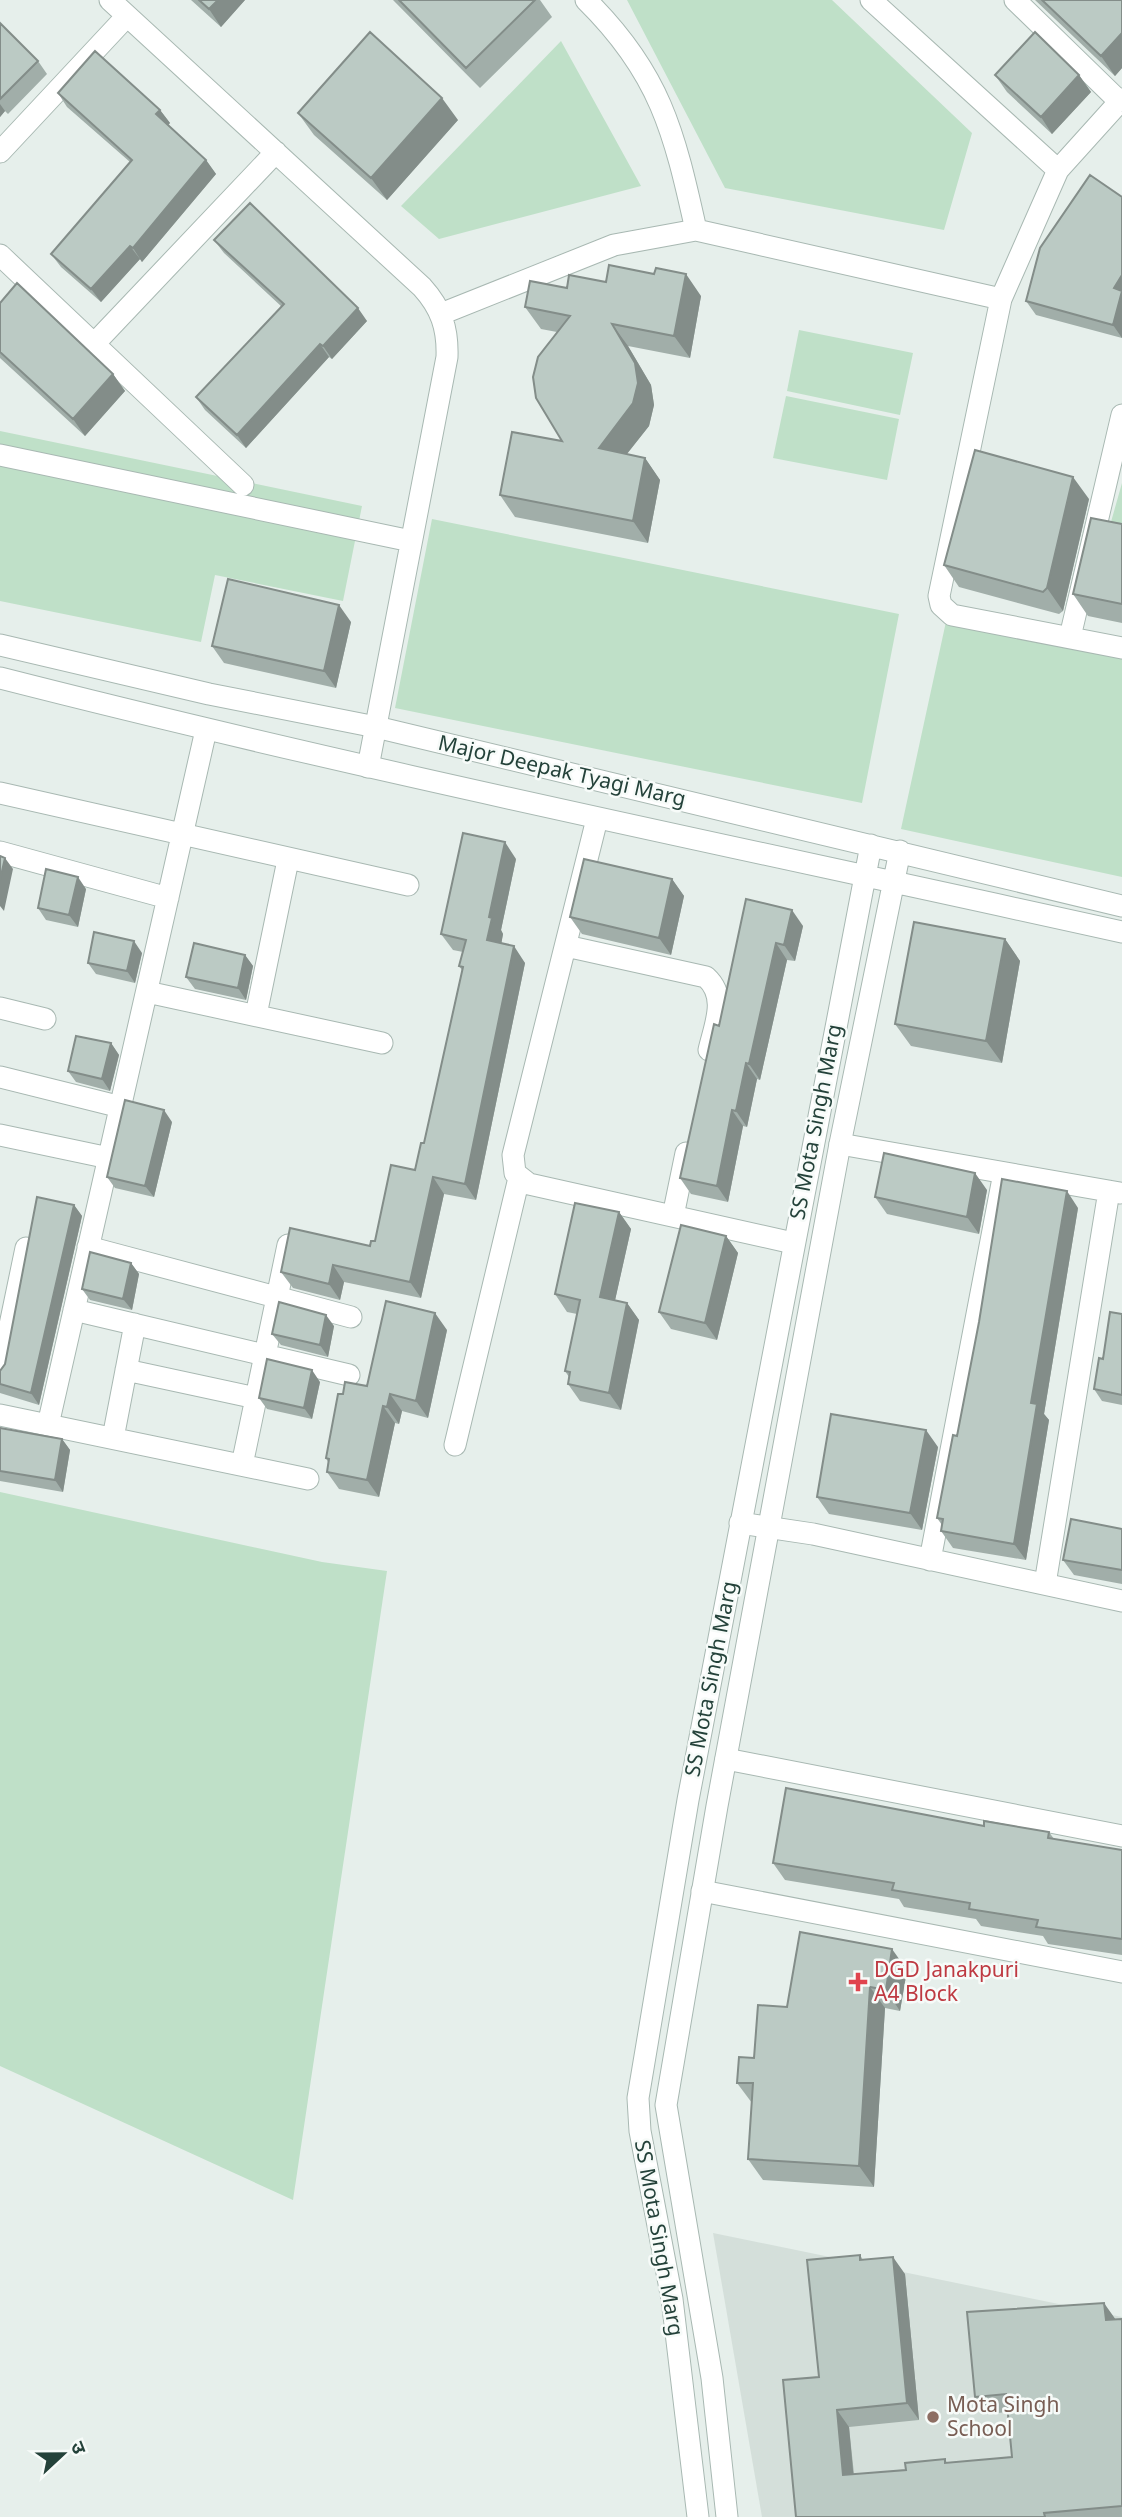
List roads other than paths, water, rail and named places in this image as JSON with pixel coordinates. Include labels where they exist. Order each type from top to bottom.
[{"type":"street","points":[[110,0],[422,287],[441,314],[447,335],[447,357],[368,767]]},
{"type":"street","points":[[586,0],[622,38],[654,86],[678,148],[696,230]]},
{"type":"street","points":[[872,0],[1058,170]]},
{"type":"street","points":[[1015,0],[1121,100],[1058,170],[1001,299],[939,596],[942,605],[952,615],[1122,648]]},
{"type":"street","points":[[0,152],[127,16]]},
{"type":"street","points":[[94,344],[276,152]]},
{"type":"street","points":[[441,314],[614,244],[696,230],[1001,299]]},
{"type":"street","points":[[0,255],[243,485]]},
{"type":"street","points":[[1070,637],[1122,415]]},
{"type":"street","points":[[0,455],[411,541]]},
{"type":"street","name":"Major Deepak Tyagi Marg","points":[[0,645],[209,694],[376,727],[1122,906]]},
{"type":"street","name":"Major Deepak Tyagi Marg","points":[[0,678],[206,730],[597,819],[1122,932]]},
{"type":"street","points":[[48,1425],[206,730]]},
{"type":"street","points":[[0,793],[182,837],[408,885]]},
{"type":"street","points":[[597,819],[512,1165],[519,1178],[529,1184],[793,1243]]},
{"type":"street","name":"SS Mota Singh Marg","points":[[698,2517],[672,2299],[640,2130],[638,2098],[688,1800],[863,875],[871,845]]},
{"type":"street","name":"SS Mota Singh Marg","points":[[727,2517],[712,2378],[666,2105],[702,1891],[840,1144],[900,851]]},
{"type":"street","points":[[0,852],[168,898]]},
{"type":"street","points":[[256,1015],[288,860]]},
{"type":"street","points":[[565,946],[706,977],[716,986],[720,1001],[705,1068]]},
{"type":"street","points":[[147,992],[382,1043]]},
{"type":"street","points":[[0,1008],[46,1020]]},
{"type":"street","points":[[0,1077],[121,1107]]},
{"type":"street","points":[[0,1135],[109,1158]]},
{"type":"street","points":[[673,1216],[690,1135]]},
{"type":"street","points":[[840,1144],[1116,1192],[1045,1584]]},
{"type":"street","points":[[930,1560],[1004,1173]]},
{"type":"street","points":[[455,1445],[519,1178]]},
{"type":"street","points":[[242,1465],[291,1232]]},
{"type":"street","points":[[88,1247],[351,1317]]},
{"type":"street","points":[[0,1373],[2,1349],[26,1248]]},
{"type":"street","points":[[74,1310],[349,1375]]},
{"type":"street","points":[[113,1438],[135,1324]]},
{"type":"street","points":[[126,1370],[256,1398]]},
{"type":"street","points":[[0,1415],[308,1479]]},
{"type":"street","points":[[740,1523],[1122,1601]]},
{"type":"street","points":[[726,1759],[1122,1836]]},
{"type":"street","points":[[702,1891],[1122,1972]]},
{"type":"place","name":"DGD Janakpuri A4 Block","points":[[858,1982]]},
{"type":"place","name":"Mota Singh School","points":[[933,2417]]}]
